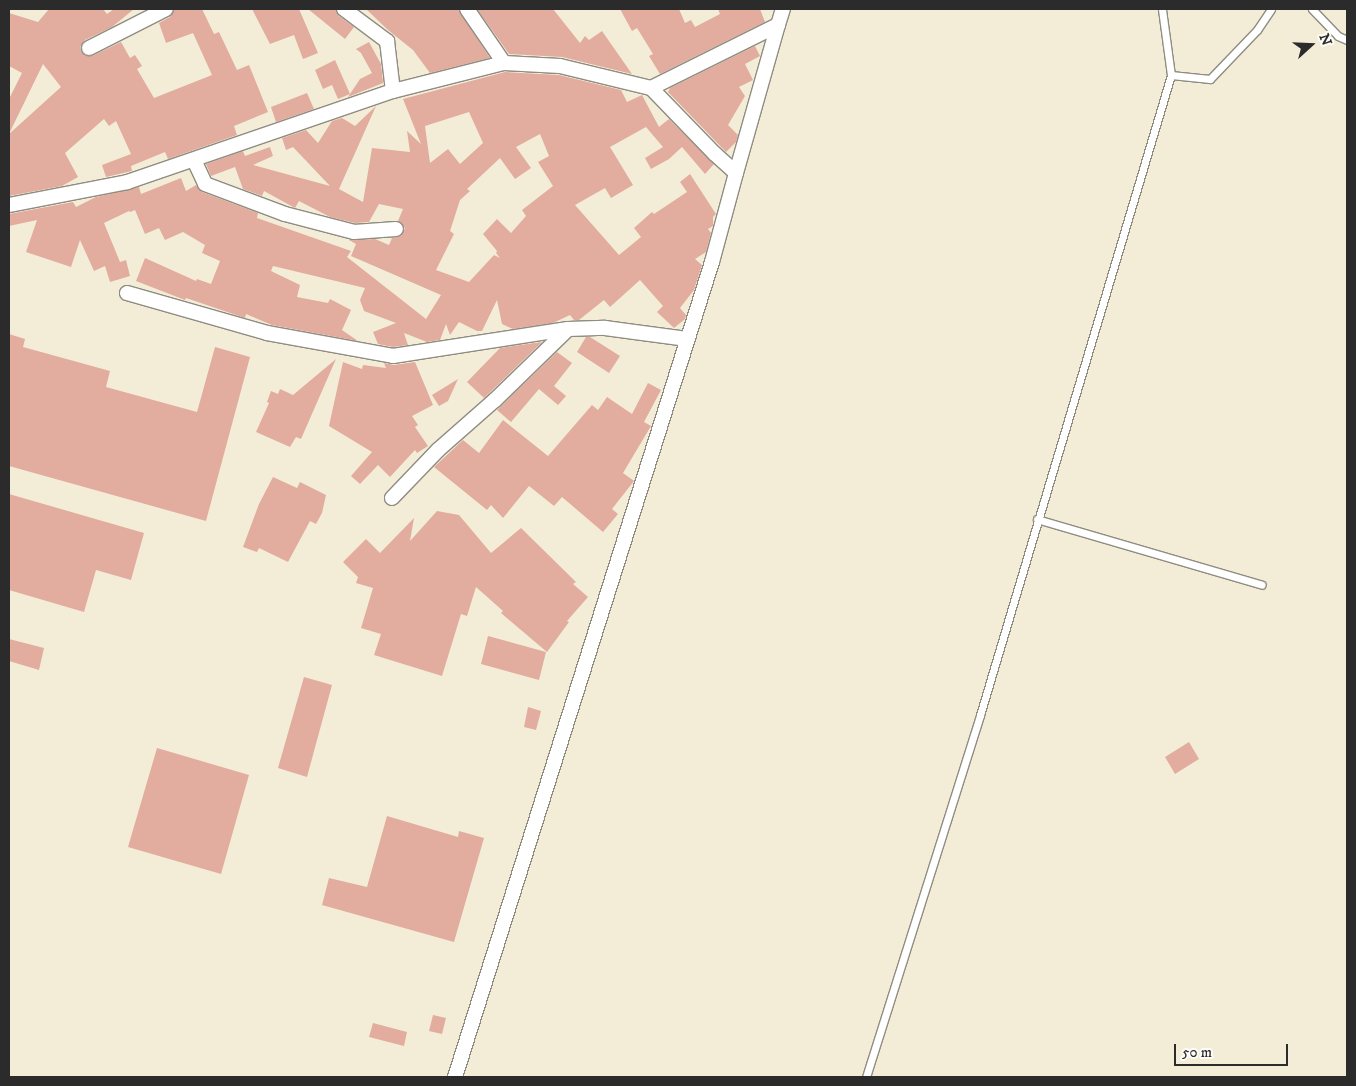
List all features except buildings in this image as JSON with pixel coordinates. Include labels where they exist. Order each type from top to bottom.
[{"type":"street","points":[[89,48],[166,9]]},
{"type":"street","points":[[344,9],[387,41],[393,91]]},
{"type":"street","points":[[467,9],[504,63]]},
{"type":"street","points":[[455,1077],[688,339],[783,9]]},
{"type":"street","points":[[651,88],[778,25]]},
{"type":"street","points":[[9,205],[127,182],[393,91],[504,63],[560,66],[651,88],[736,173]]},
{"type":"street","points":[[194,160],[205,184],[285,214],[354,232],[396,229]]},
{"type":"street","points":[[128,293],[267,333],[393,356],[568,329],[605,328],[688,339]]},
{"type":"street","points":[[392,498],[438,450],[495,400],[568,329]]},
{"type":"lane","points":[[866,1077],[980,715],[1171,75],[1162,9]]},
{"type":"lane","points":[[1171,75],[1210,79],[1257,30],[1271,9]]},
{"type":"lane","points":[[1312,9],[1338,36],[1347,40]]},
{"type":"lane","points":[[1037,519],[1262,586]]}]
